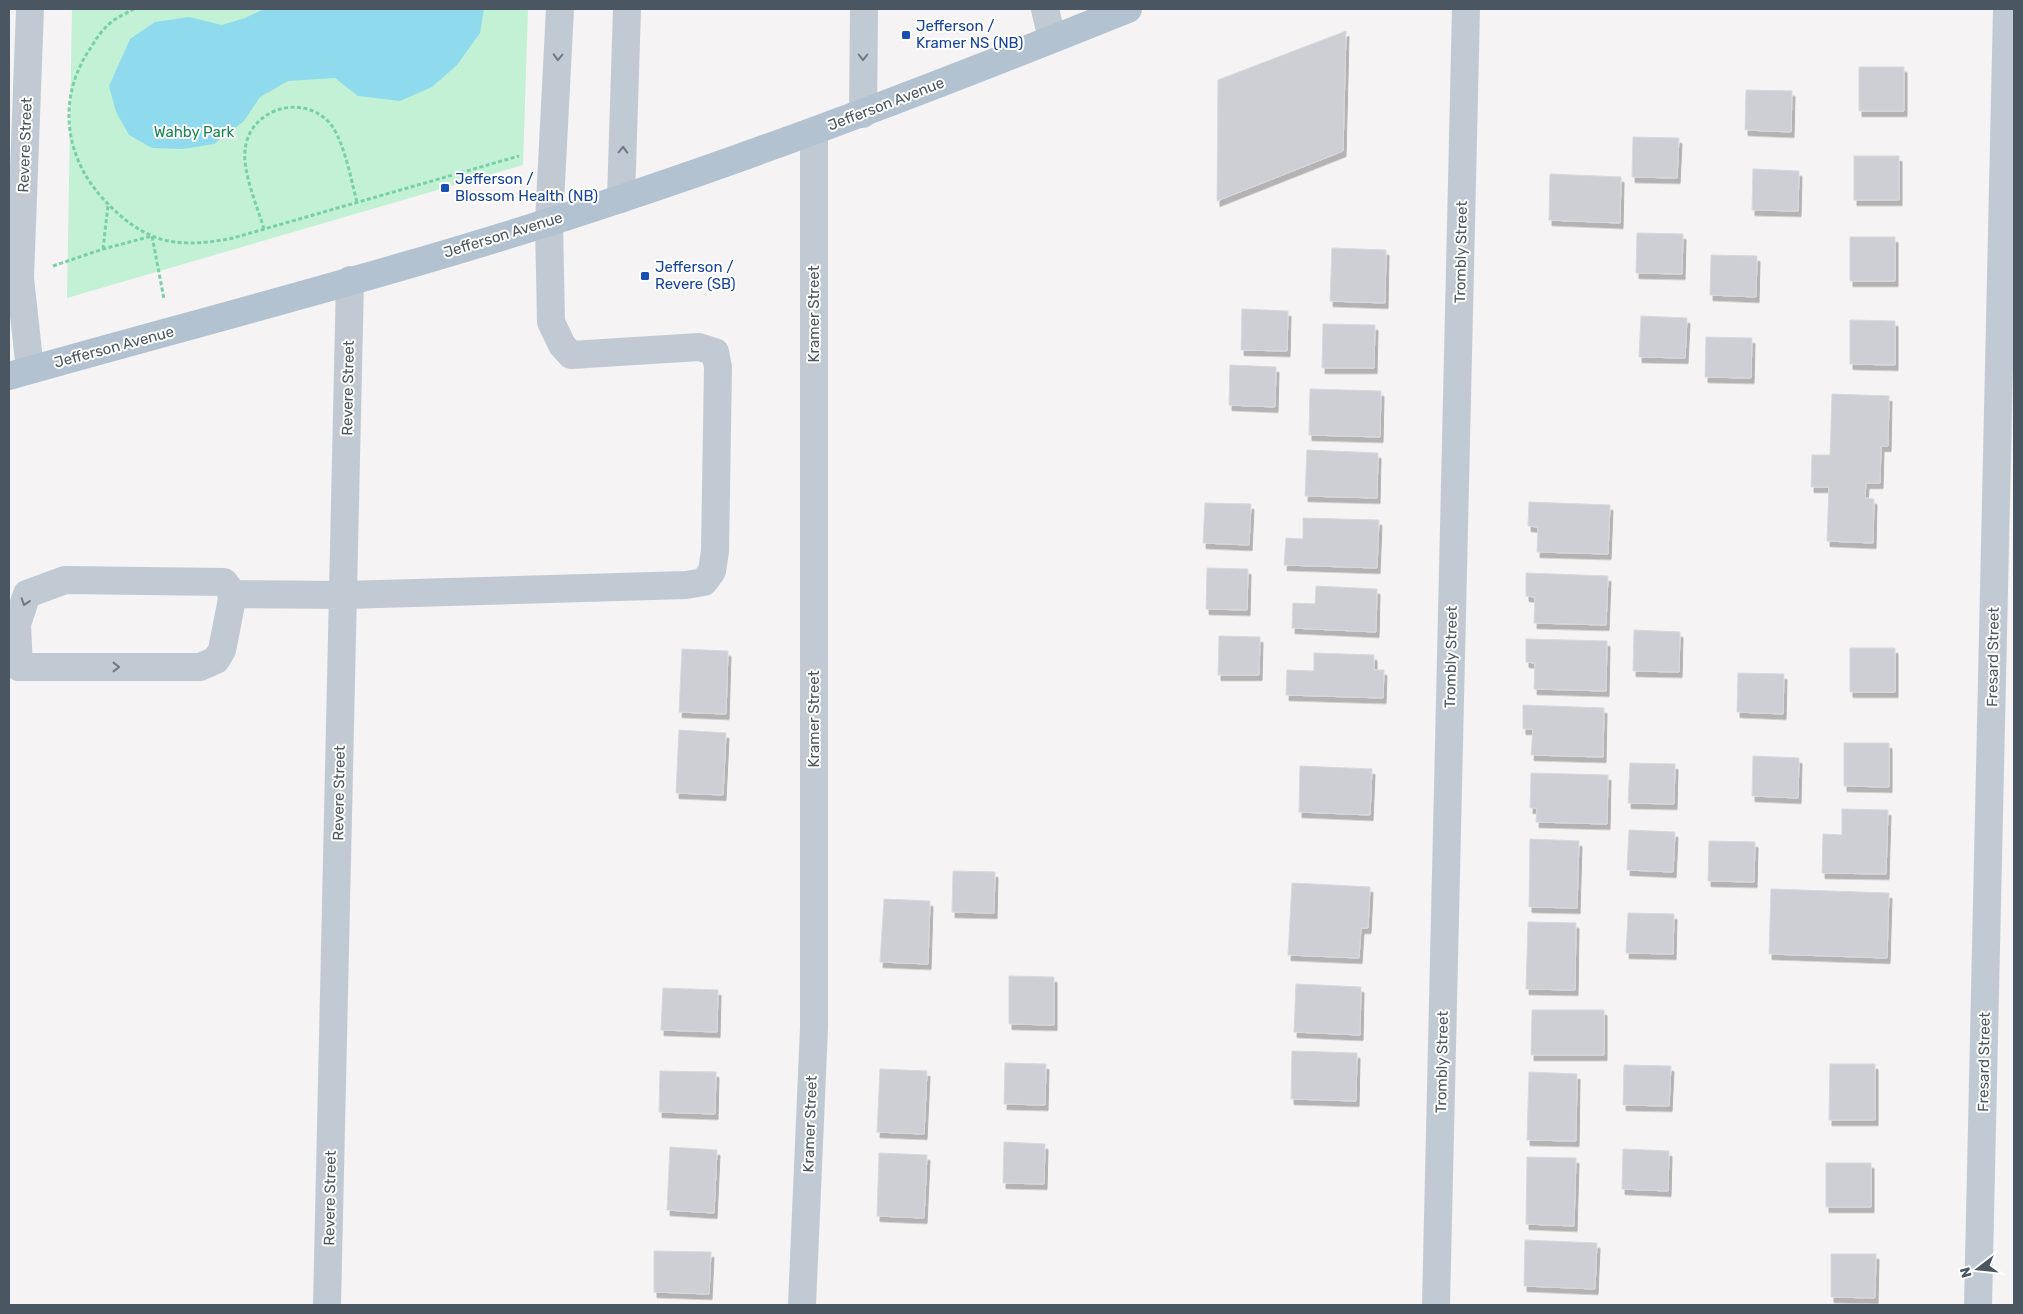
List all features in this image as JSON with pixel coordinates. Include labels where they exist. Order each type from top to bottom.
[{"type":"main road","name":"Jefferson Avenue","points":[[19,373],[170,332],[622,199],[863,114],[1128,9]]},
{"type":"street","name":"Revere Street","points":[[19,373],[20,278],[30,9]]},
{"type":"street","points":[[233,594],[344,595],[686,585],[704,582],[712,571],[715,551],[718,376],[715,352],[699,347],[571,355],[562,345],[551,322],[549,222],[560,9]]},
{"type":"street","points":[[622,199],[627,9]]},
{"type":"street","points":[[863,114],[864,9]]},
{"type":"street","points":[[1045,9],[1052,39]]},
{"type":"street","name":"Trombly Street","points":[[1436,1305],[1466,9]]},
{"type":"street","name":"Fresard Street","points":[[1978,1305],[2007,9]]},
{"type":"street","name":"Kramer Street","points":[[802,1305],[814,1028],[814,132]]},
{"type":"street","name":"Revere Street","points":[[327,1305],[350,280]]},
{"type":"street","points":[[65,580],[224,582],[233,594],[222,650],[216,660],[200,667],[19,667],[17,624],[28,594],[65,580]]},
{"type":"path","points":[[134,9],[106,26],[95,40],[74,82],[68,103],[68,128],[74,152],[84,175],[123,219],[152,236],[187,243],[209,243],[526,154]]},
{"type":"path","points":[[264,229],[247,169],[245,152],[249,136],[258,122],[272,112],[288,107],[305,108],[320,114],[332,126],[340,141],[357,202]]},
{"type":"path","points":[[103,249],[108,204]]},
{"type":"path","points":[[20,278],[103,249],[152,236]]},
{"type":"path","points":[[152,236],[170,332]]},
{"type":"green space","name":"Wahby Park","points":[[72,9],[528,9],[523,165],[67,298]]},
{"type":"water","points":[[264,9],[484,9],[480,33],[457,65],[432,87],[400,101],[358,96],[335,78],[288,81],[260,97],[244,121],[214,144],[183,149],[152,148],[129,135],[116,112],[109,86],[130,39],[155,22],[189,17],[222,25],[245,18]]},
{"type":"building","points":[[1346,31],[1343,151],[1217,201],[1218,80]]},
{"type":"building","points":[[1859,67],[1904,67],[1904,111],[1859,111]]},
{"type":"building","points":[[1746,90],[1792,91],[1791,132],[1745,130]]},
{"type":"building","points":[[1633,137],[1679,138],[1677,178],[1632,177]]},
{"type":"building","points":[[1854,156],[1899,156],[1899,200],[1854,200]]},
{"type":"building","points":[[1753,169],[1799,171],[1798,211],[1752,210]]},
{"type":"building","points":[[1550,174],[1621,177],[1620,223],[1549,220]]},
{"type":"building","points":[[1637,233],[1683,234],[1682,274],[1636,273]]},
{"type":"building","points":[[1850,237],[1895,237],[1895,281],[1850,281]]},
{"type":"building","points":[[1332,248],[1386,250],[1385,303],[1330,301]]},
{"type":"building","points":[[1711,255],[1757,256],[1756,297],[1710,295]]},
{"type":"building","points":[[1242,309],[1288,311],[1287,351],[1241,350]]},
{"type":"building","points":[[1641,316],[1687,318],[1685,358],[1639,357]]},
{"type":"building","points":[[1850,320],[1895,321],[1895,365],[1850,364]]},
{"type":"building","points":[[1323,324],[1375,325],[1374,368],[1322,368]]},
{"type":"building","points":[[1706,337],[1752,338],[1751,378],[1705,377]]},
{"type":"building","points":[[1230,365],[1276,367],[1275,407],[1229,405]]},
{"type":"building","points":[[1310,389],[1381,391],[1380,437],[1309,435]]},
{"type":"building","points":[[1832,394],[1889,396],[1888,446],[1881,446],[1880,483],[1866,483],[1865,498],[1874,499],[1873,543],[1827,541],[1829,487],[1811,487],[1812,455],[1830,455]]},
{"type":"building","points":[[1307,450],[1378,453],[1377,498],[1305,496]]},
{"type":"building","points":[[1529,502],[1610,505],[1608,554],[1537,552],[1538,527],[1528,526]]},
{"type":"building","points":[[1205,503],[1251,504],[1249,545],[1203,543]]},
{"type":"building","points":[[1303,518],[1379,520],[1377,568],[1284,565],[1286,538],[1303,539]]},
{"type":"building","points":[[1207,568],[1248,569],[1247,610],[1206,609]]},
{"type":"building","points":[[1526,573],[1608,576],[1606,625],[1534,623],[1535,597],[1526,596]]},
{"type":"building","points":[[1316,586],[1377,589],[1376,632],[1292,628],[1293,603],[1315,604]]},
{"type":"building","points":[[1634,630],[1680,632],[1679,672],[1633,671]]},
{"type":"building","points":[[1219,636],[1260,637],[1259,675],[1218,675]]},
{"type":"building","points":[[1526,639],[1607,641],[1606,691],[1534,689],[1535,663],[1526,662]]},
{"type":"building","points":[[1850,648],[1895,648],[1895,692],[1850,692]]},
{"type":"building","points":[[682,649],[728,651],[726,714],[679,712]]},
{"type":"building","points":[[1314,653],[1374,655],[1374,670],[1384,670],[1383,698],[1286,695],[1287,670],[1314,671]]},
{"type":"building","points":[[1738,673],[1784,674],[1783,714],[1737,712]]},
{"type":"building","points":[[1523,705],[1604,708],[1603,757],[1531,755],[1533,729],[1523,729]]},
{"type":"building","points":[[679,730],[726,733],[723,795],[676,793]]},
{"type":"building","points":[[1844,743],[1889,743],[1889,787],[1844,786]]},
{"type":"building","points":[[1753,756],[1799,758],[1798,798],[1752,796]]},
{"type":"building","points":[[1630,763],[1675,764],[1674,804],[1628,803]]},
{"type":"building","points":[[1300,766],[1372,769],[1370,815],[1299,812]]},
{"type":"building","points":[[1531,773],[1608,775],[1607,824],[1536,822],[1537,808],[1530,808]]},
{"type":"building","points":[[1842,809],[1888,810],[1886,874],[1822,873],[1823,834],[1842,835]]},
{"type":"building","points":[[1629,830],[1675,832],[1673,872],[1627,870]]},
{"type":"building","points":[[1530,839],[1579,841],[1577,908],[1529,907]]},
{"type":"building","points":[[1709,841],[1755,842],[1754,882],[1708,881]]},
{"type":"building","points":[[953,871],[995,872],[994,913],[952,912]]},
{"type":"building","points":[[1292,883],[1370,887],[1368,928],[1361,928],[1359,958],[1288,955]]},
{"type":"building","points":[[1771,889],[1889,893],[1887,958],[1769,954]]},
{"type":"building","points":[[884,899],[930,901],[928,964],[880,962]]},
{"type":"building","points":[[1628,913],[1674,914],[1673,954],[1626,953]]},
{"type":"building","points":[[1528,922],[1576,923],[1575,990],[1526,989]]},
{"type":"building","points":[[1009,976],[1054,977],[1054,1025],[1009,1024]]},
{"type":"building","points":[[1296,984],[1361,987],[1360,1035],[1294,1032]]},
{"type":"building","points":[[663,988],[718,990],[717,1032],[661,1030]]},
{"type":"building","points":[[1532,1010],[1604,1010],[1604,1055],[1531,1055]]},
{"type":"building","points":[[1292,1051],[1357,1053],[1356,1101],[1291,1099]]},
{"type":"building","points":[[1005,1063],[1046,1064],[1045,1105],[1004,1104]]},
{"type":"building","points":[[1830,1064],[1875,1064],[1875,1120],[1829,1120]]},
{"type":"building","points":[[1624,1065],[1671,1066],[1669,1106],[1623,1105]]},
{"type":"building","points":[[880,1069],[927,1071],[924,1134],[877,1132]]},
{"type":"building","points":[[660,1071],[716,1072],[715,1114],[659,1112]]},
{"type":"building","points":[[1529,1072],[1577,1074],[1576,1141],[1527,1140]]},
{"type":"building","points":[[1004,1142],[1045,1144],[1044,1184],[1003,1183]]},
{"type":"building","points":[[670,1147],[717,1150],[714,1213],[667,1210]]},
{"type":"building","points":[[1623,1149],[1669,1151],[1668,1191],[1622,1189]]},
{"type":"building","points":[[879,1153],[927,1155],[924,1218],[877,1216]]},
{"type":"building","points":[[1527,1157],[1576,1158],[1574,1226],[1526,1224]]},
{"type":"building","points":[[1826,1163],[1871,1163],[1871,1207],[1826,1207]]},
{"type":"building","points":[[1525,1240],[1597,1243],[1595,1289],[1524,1286]]},
{"type":"building","points":[[654,1251],[711,1252],[709,1294],[654,1292]]},
{"type":"building","points":[[1831,1254],[1876,1254],[1875,1298],[1831,1297]]},
{"type":"place","name":"Jefferson / Kramer NS (NB)","points":[[906,35]]},
{"type":"place","name":"Jefferson / Blossom Health (NB)","points":[[445,188]]},
{"type":"place","name":"Jefferson / Revere (SB)","points":[[645,276]]}]
